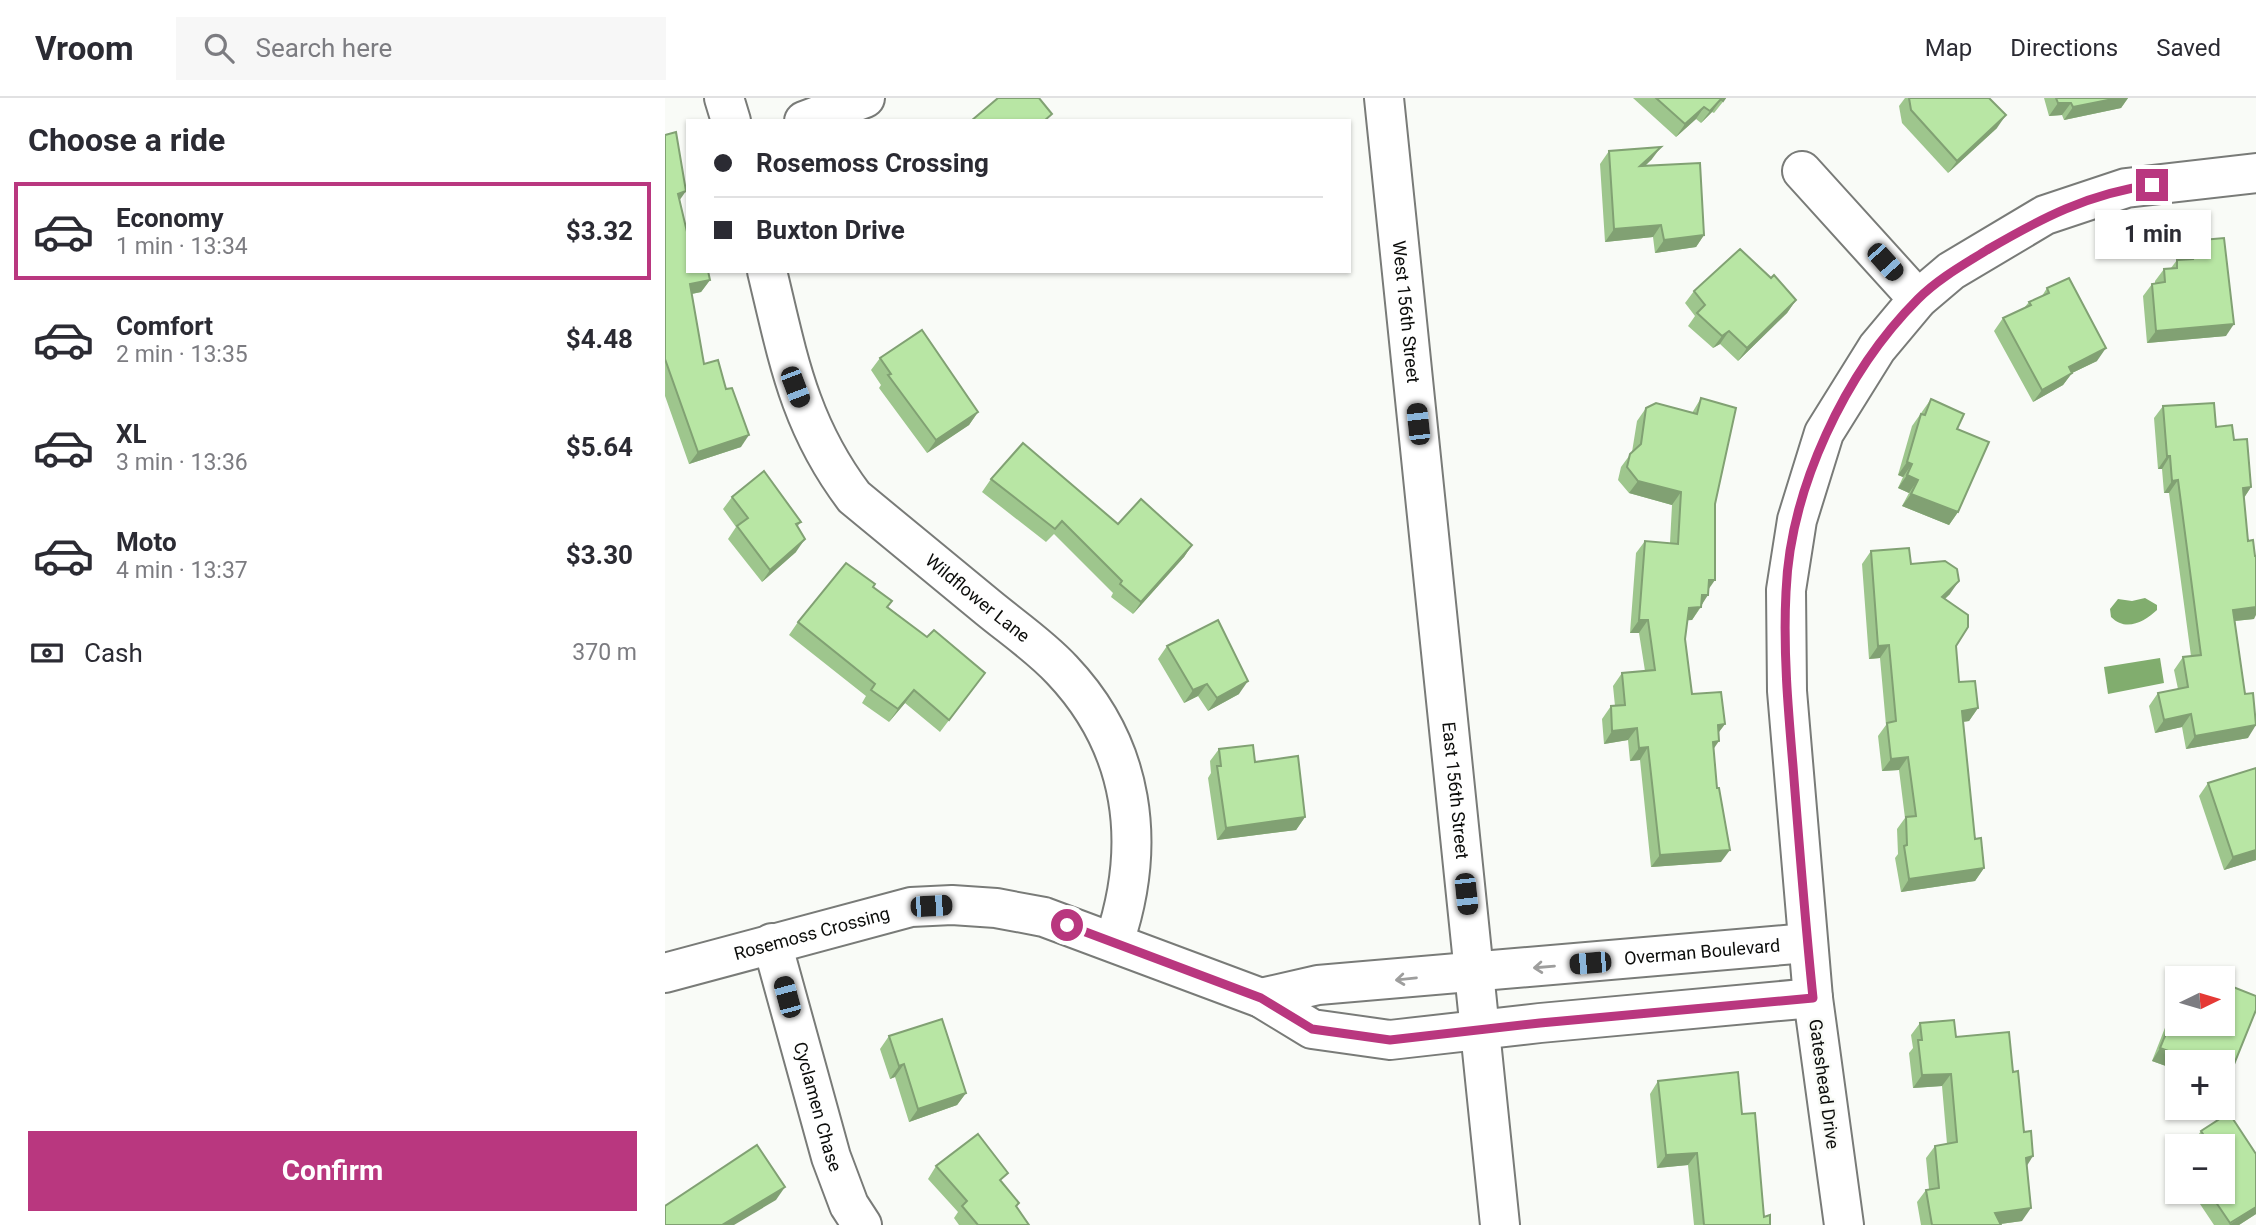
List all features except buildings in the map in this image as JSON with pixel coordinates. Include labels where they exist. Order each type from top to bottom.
[{"type":"street","points":[[724,98],[730,119]]},
{"type":"street","points":[[809,119],[865,98]]},
{"type":"street","name":"West 156th Street","points":[[1384,98],[1437,609]]},
{"type":"street","points":[[1802,171],[1918,299]]},
{"type":"street","name":"Gateshead Drive","points":[[1844,1225],[1807,943],[1787,691],[1786,590],[1797,520],[1824,433],[1877,348],[1918,299],[1951,271],[2045,215],[2126,188],[2256,173]]},
{"type":"street","name":"Wildflower Lane","points":[[767,273],[795,387],[811,430],[831,467],[854,497],[1062,669],[1093,708],[1111,743],[1125,785],[1133,837],[1127,903],[1114,942]]},
{"type":"street","name":"East 156th Street","points":[[1437,609],[1500,1225]]},
{"type":"street","name":"Rosemoss Crossing","points":[[665,973],[911,907],[952,905],[996,908],[1044,917],[1114,942],[1195,976],[1261,998],[1312,1029],[1390,1040],[1813,998]]},
{"type":"street","name":"Cyclamen Chase","points":[[772,943],[831,1157],[849,1205],[862,1225]]},
{"type":"street","name":"Overman Boulevard","points":[[1261,998],[1318,985],[1807,943]]},
{"type":"shaded area","points":[[2145,598],[2157,605],[2157,610],[2146,618],[2129,625],[2111,617],[2110,609],[2118,599],[2132,601]]},
{"type":"shaded area","points":[[2160,658],[2164,683],[2108,694],[2104,667]]},
{"type":"route","points":[[1067,925],[1195,976],[1261,998],[1312,1029],[1390,1040],[1813,998],[1787,691],[1786,590],[1797,520],[1824,433],[1877,348],[1918,299],[1951,271],[2045,215],[2126,188],[2152,185]]}]
